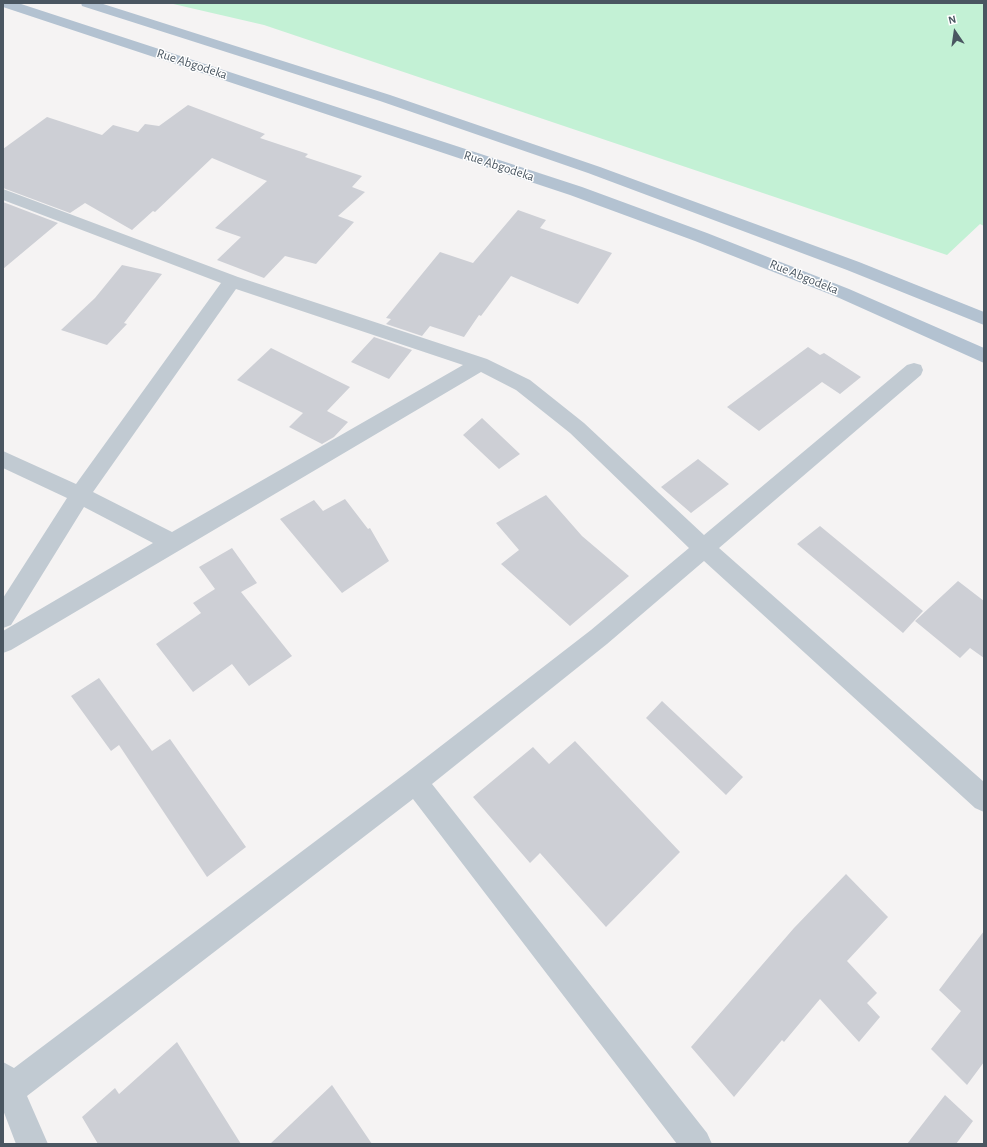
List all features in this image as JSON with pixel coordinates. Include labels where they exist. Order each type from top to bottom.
[{"type":"main road","name":"Rue Abgodeka","points":[[5,3],[256,84],[583,194],[701,236],[836,290],[984,356]]},
{"type":"main road","name":"Rue Abgodeka","points":[[87,3],[385,98],[594,170],[853,266],[984,319]]},
{"type":"street","points":[[3,194],[232,281],[480,364],[523,385],[577,428],[704,548],[984,799]]},
{"type":"street","points":[[3,618],[80,495],[232,281]]},
{"type":"street","points":[[3,643],[480,364]]},
{"type":"street","points":[[32,1144],[7,1083],[415,782],[605,632],[914,370]]},
{"type":"street","points":[[3,459],[80,495],[172,543]]},
{"type":"street","points":[[415,782],[696,1144]]},
{"type":"green space","points":[[169,3],[984,3],[984,226],[980,224],[947,255],[264,25]]},
{"type":"building","points":[[188,105],[265,134],[260,138],[308,154],[305,157],[362,176],[352,187],[365,192],[338,216],[354,222],[316,264],[285,256],[264,278],[217,260],[241,237],[215,228],[267,181],[212,158],[155,212],[153,211],[132,230],[85,203],[70,213],[3,188],[3,149],[47,117],[102,135],[113,125],[138,132],[145,124],[159,126]]},
{"type":"building","points":[[3,202],[58,223],[3,269]]},
{"type":"building","points":[[518,210],[546,220],[540,228],[612,253],[578,304],[511,276],[481,316],[479,315],[464,337],[430,326],[422,336],[386,324],[391,319],[386,318],[440,252],[473,263]]},
{"type":"building","points":[[122,265],[162,274],[124,323],[127,324],[107,345],[61,330],[95,298]]},
{"type":"building","points":[[374,337],[412,350],[389,379],[351,362]]},
{"type":"building","points":[[808,347],[820,355],[824,353],[861,377],[840,394],[822,382],[759,431],[727,407]]},
{"type":"building","points":[[271,348],[350,387],[327,411],[348,422],[334,437],[322,444],[289,427],[303,413],[237,380]]},
{"type":"building","points":[[482,418],[520,454],[499,469],[463,435]]},
{"type":"building","points":[[698,459],[729,484],[691,513],[661,487]]},
{"type":"building","points":[[546,495],[582,536],[629,576],[570,626],[501,564],[519,550],[496,523]]},
{"type":"building","points":[[345,499],[368,529],[370,528],[389,561],[342,593],[280,519],[314,500],[323,511]]},
{"type":"building","points":[[820,526],[923,611],[903,633],[797,544]]},
{"type":"building","points":[[232,548],[257,583],[241,592],[292,656],[249,686],[232,664],[193,692],[156,644],[201,613],[193,603],[215,589],[199,567]]},
{"type":"building","points":[[958,581],[984,601],[984,658],[970,648],[960,658],[915,621]]},
{"type":"building","points":[[99,678],[152,751],[170,739],[246,847],[207,877],[119,745],[111,751],[71,696]]},
{"type":"building","points":[[662,701],[743,777],[726,795],[646,718]]},
{"type":"building","points":[[575,741],[680,852],[606,927],[540,853],[530,863],[473,797],[533,747],[549,764]]},
{"type":"building","points":[[846,874],[888,917],[847,961],[877,993],[867,1003],[880,1017],[859,1042],[820,999],[784,1042],[782,1040],[734,1097],[691,1047],[794,928]]},
{"type":"building","points":[[984,931],[984,1062],[967,1085],[931,1049],[961,1011],[939,990]]},
{"type":"building","points":[[177,1042],[241,1144],[98,1144],[82,1117],[115,1088],[119,1094]]},
{"type":"building","points":[[332,1085],[372,1144],[270,1144]]},
{"type":"building","points":[[945,1095],[973,1121],[956,1144],[907,1144]]}]
